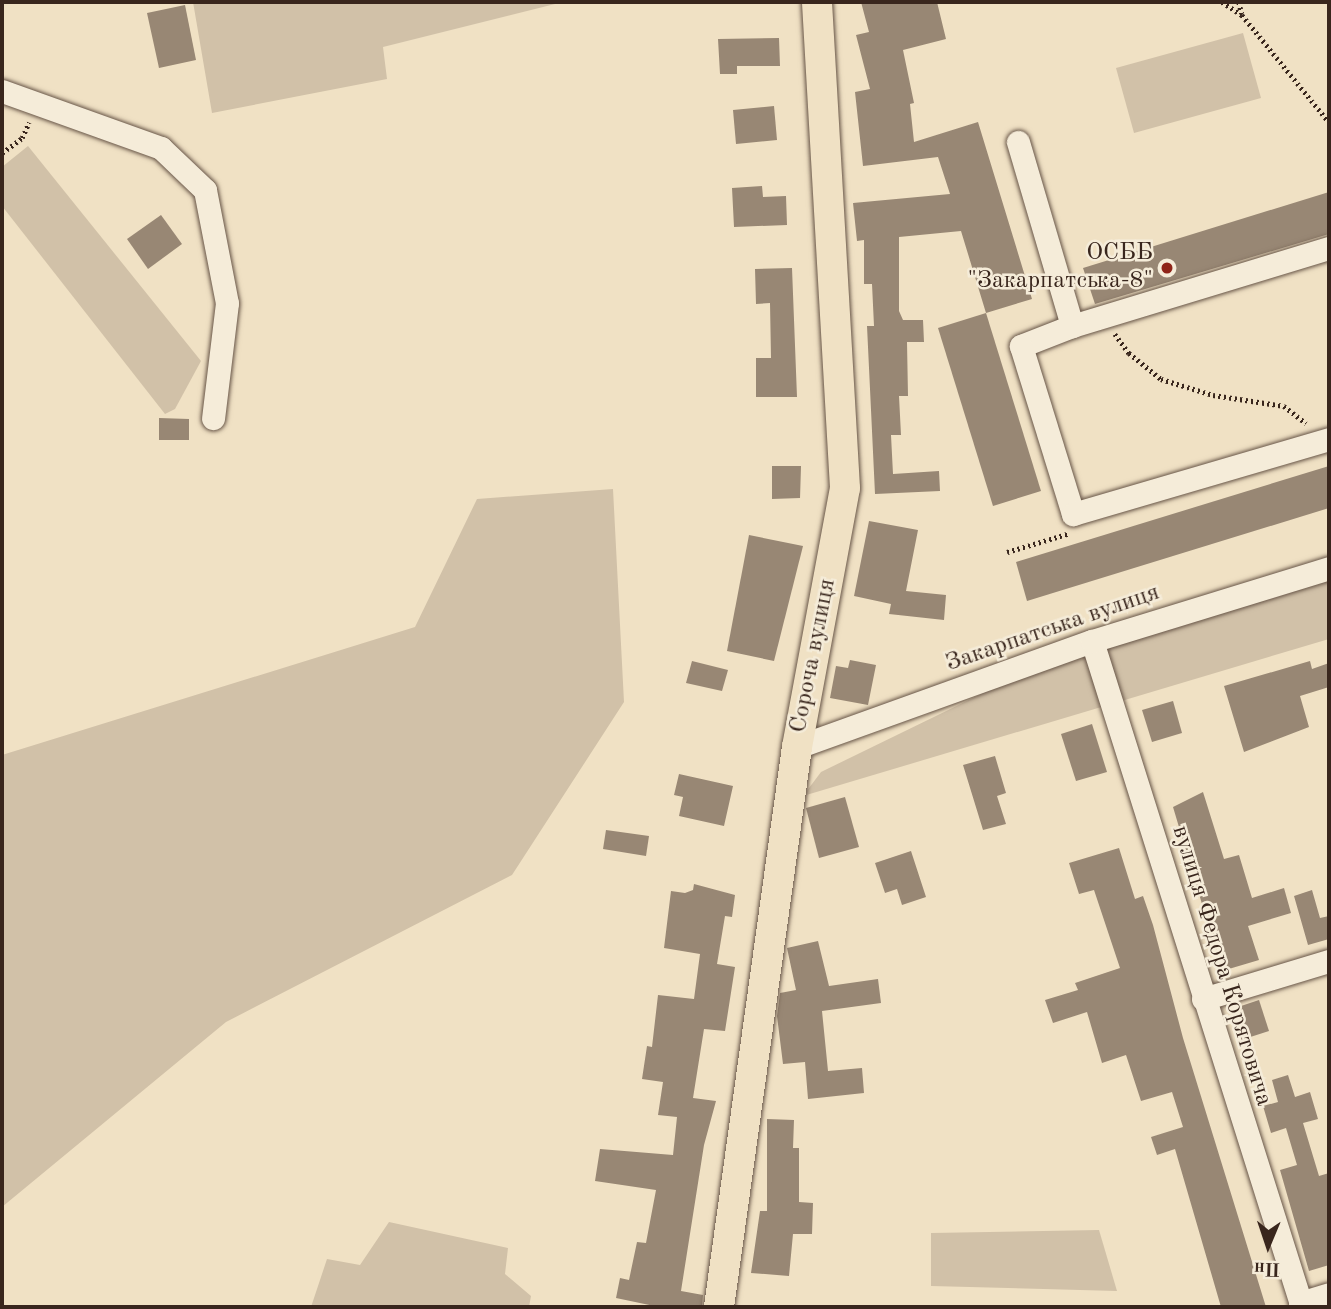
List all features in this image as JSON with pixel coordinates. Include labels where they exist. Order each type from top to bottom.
[{"type":"main road","name":"Сороча вулиця","points":[[719,1307],[797,747],[845,488],[817,2]]},
{"type":"street","points":[[2,91],[160,148],[205,190],[227,303],[213,418]]},
{"type":"street","points":[[1017,142],[1072,326]]},
{"type":"street","points":[[1328,440],[1073,514],[1021,346],[1072,326],[1329,248]]},
{"type":"street","name":"Закарпатська вулиця","points":[[797,747],[1092,641],[1329,568]]},
{"type":"street","name":"вулиця Федора Корятовича","points":[[1092,641],[1301,1305]]},
{"type":"street","points":[[1203,999],[1329,961]]},
{"type":"street","points":[[1301,1305],[1329,1294]]},
{"type":"path","points":[[1222,2],[1242,15],[1329,122]]},
{"type":"path","points":[[1239,2],[1242,15]]},
{"type":"path","points":[[2,153],[22,138],[37,105]]},
{"type":"path","points":[[1101,317],[1129,353],[1161,379],[1213,395],[1284,406],[1328,440]]},
{"type":"shaded area","points":[[193,2],[563,2],[383,47],[387,79],[212,113]]},
{"type":"shaded area","points":[[1243,33],[1261,98],[1134,133],[1116,68]]},
{"type":"shaded area","points":[[28,146],[201,361],[175,409],[165,414],[2,206],[2,167]]},
{"type":"shaded area","points":[[613,489],[624,702],[512,875],[226,1022],[2,1207],[2,755],[415,627],[477,499]]},
{"type":"shaded area","points":[[1329,574],[1329,639],[803,796],[821,772],[1024,673]]},
{"type":"shaded area","points":[[389,1222],[508,1248],[505,1274],[531,1296],[529,1307],[311,1307],[327,1259],[360,1265]]},
{"type":"shaded area","points":[[1099,1230],[1117,1291],[931,1286],[931,1233]]},
{"type":"building","points":[[861,2],[937,2],[946,39],[903,50],[914,103],[910,104],[914,142],[978,122],[1032,299],[986,313],[961,231],[899,237],[899,311],[903,320],[923,320],[924,342],[907,342],[908,396],[899,396],[901,435],[891,435],[893,474],[939,471],[940,491],[875,494],[867,326],[874,326],[872,284],[864,284],[864,240],[857,241],[853,203],[950,194],[938,157],[863,166],[855,92],[870,89],[856,35],[869,32]]},
{"type":"building","points":[[185,5],[196,60],[159,68],[147,13]]},
{"type":"building","points":[[779,38],[780,66],[737,66],[737,74],[720,74],[718,39]]},
{"type":"building","points":[[774,106],[777,140],[736,144],[733,110]]},
{"type":"building","points":[[762,186],[763,197],[786,196],[787,225],[734,227],[732,188]]},
{"type":"building","points":[[1329,192],[1329,234],[1095,304],[1083,268]]},
{"type":"building","points":[[161,215],[182,244],[148,269],[127,239]]},
{"type":"building","points":[[792,268],[797,397],[756,397],[756,358],[771,358],[770,303],[756,304],[755,269]]},
{"type":"building","points":[[986,313],[1041,491],[993,506],[938,328]]},
{"type":"building","points":[[159,418],[189,419],[189,440],[159,440]]},
{"type":"building","points":[[772,466],[801,466],[800,498],[772,499]]},
{"type":"building","points":[[1329,466],[1329,508],[1027,601],[1016,562]]},
{"type":"building","points":[[869,521],[918,530],[906,591],[946,595],[944,620],[889,614],[891,604],[854,596]]},
{"type":"building","points":[[749,535],[803,546],[774,661],[727,651]]},
{"type":"building","points":[[850,660],[876,665],[868,705],[830,698],[836,666],[848,668]]},
{"type":"building","points":[[692,661],[728,670],[722,691],[686,683]]},
{"type":"building","points":[[1310,661],[1312,669],[1329,663],[1329,687],[1300,696],[1309,727],[1244,752],[1224,686]]},
{"type":"building","points":[[1173,701],[1182,733],[1152,742],[1142,710]]},
{"type":"building","points":[[1092,724],[1107,772],[1076,781],[1061,734]]},
{"type":"building","points":[[995,756],[1006,793],[997,796],[1006,824],[983,830],[963,765]]},
{"type":"building","points":[[679,774],[733,786],[724,826],[679,816],[683,797],[674,795]]},
{"type":"building","points":[[1203,792],[1224,859],[1239,855],[1252,898],[1284,888],[1291,913],[1248,926],[1259,960],[1222,971],[1173,807]]},
{"type":"building","points":[[845,797],[859,847],[819,858],[806,808]]},
{"type":"building","points":[[606,830],[649,836],[646,856],[603,849]]},
{"type":"building","points":[[1119,848],[1135,899],[1143,896],[1153,925],[1183,1038],[1266,1307],[1221,1307],[1175,1149],[1157,1155],[1151,1137],[1183,1127],[1172,1092],[1141,1101],[1126,1055],[1102,1063],[1087,1012],[1053,1023],[1045,1000],[1078,990],[1075,983],[1120,968],[1094,890],[1079,894],[1069,863]]},
{"type":"building","points":[[911,851],[926,897],[902,905],[897,889],[885,893],[875,863]]},
{"type":"building","points":[[694,884],[735,895],[732,917],[725,916],[717,964],[735,967],[725,1031],[704,1029],[693,1098],[716,1101],[704,1145],[681,1291],[703,1295],[702,1307],[659,1307],[616,1298],[620,1278],[629,1280],[637,1242],[646,1243],[656,1190],[595,1181],[600,1149],[673,1155],[677,1117],[658,1115],[663,1082],[642,1079],[647,1046],[652,1047],[658,995],[694,999],[700,954],[664,948],[671,891],[685,893],[693,890]]},
{"type":"building","points":[[1312,890],[1320,918],[1329,916],[1329,939],[1308,945],[1294,896]]},
{"type":"building","points":[[818,941],[829,986],[878,979],[881,1003],[822,1011],[828,1071],[862,1068],[864,1093],[808,1099],[805,1062],[783,1064],[777,1016],[780,993],[796,990],[787,948]]},
{"type":"building","points":[[1259,1000],[1269,1031],[1241,1040],[1232,1009]]},
{"type":"building","points":[[1288,1075],[1295,1097],[1310,1092],[1318,1119],[1303,1123],[1319,1176],[1329,1173],[1329,1265],[1309,1271],[1280,1170],[1297,1165],[1286,1128],[1271,1133],[1263,1106],[1278,1102],[1272,1080]]},
{"type":"building","points":[[767,1119],[794,1120],[793,1148],[799,1148],[799,1202],[813,1203],[812,1234],[793,1234],[789,1276],[751,1273],[760,1211],[767,1211]]},
{"type":"place","name":"ОСББ \"Закарпатська-8\"","points":[[1167,268]]}]
